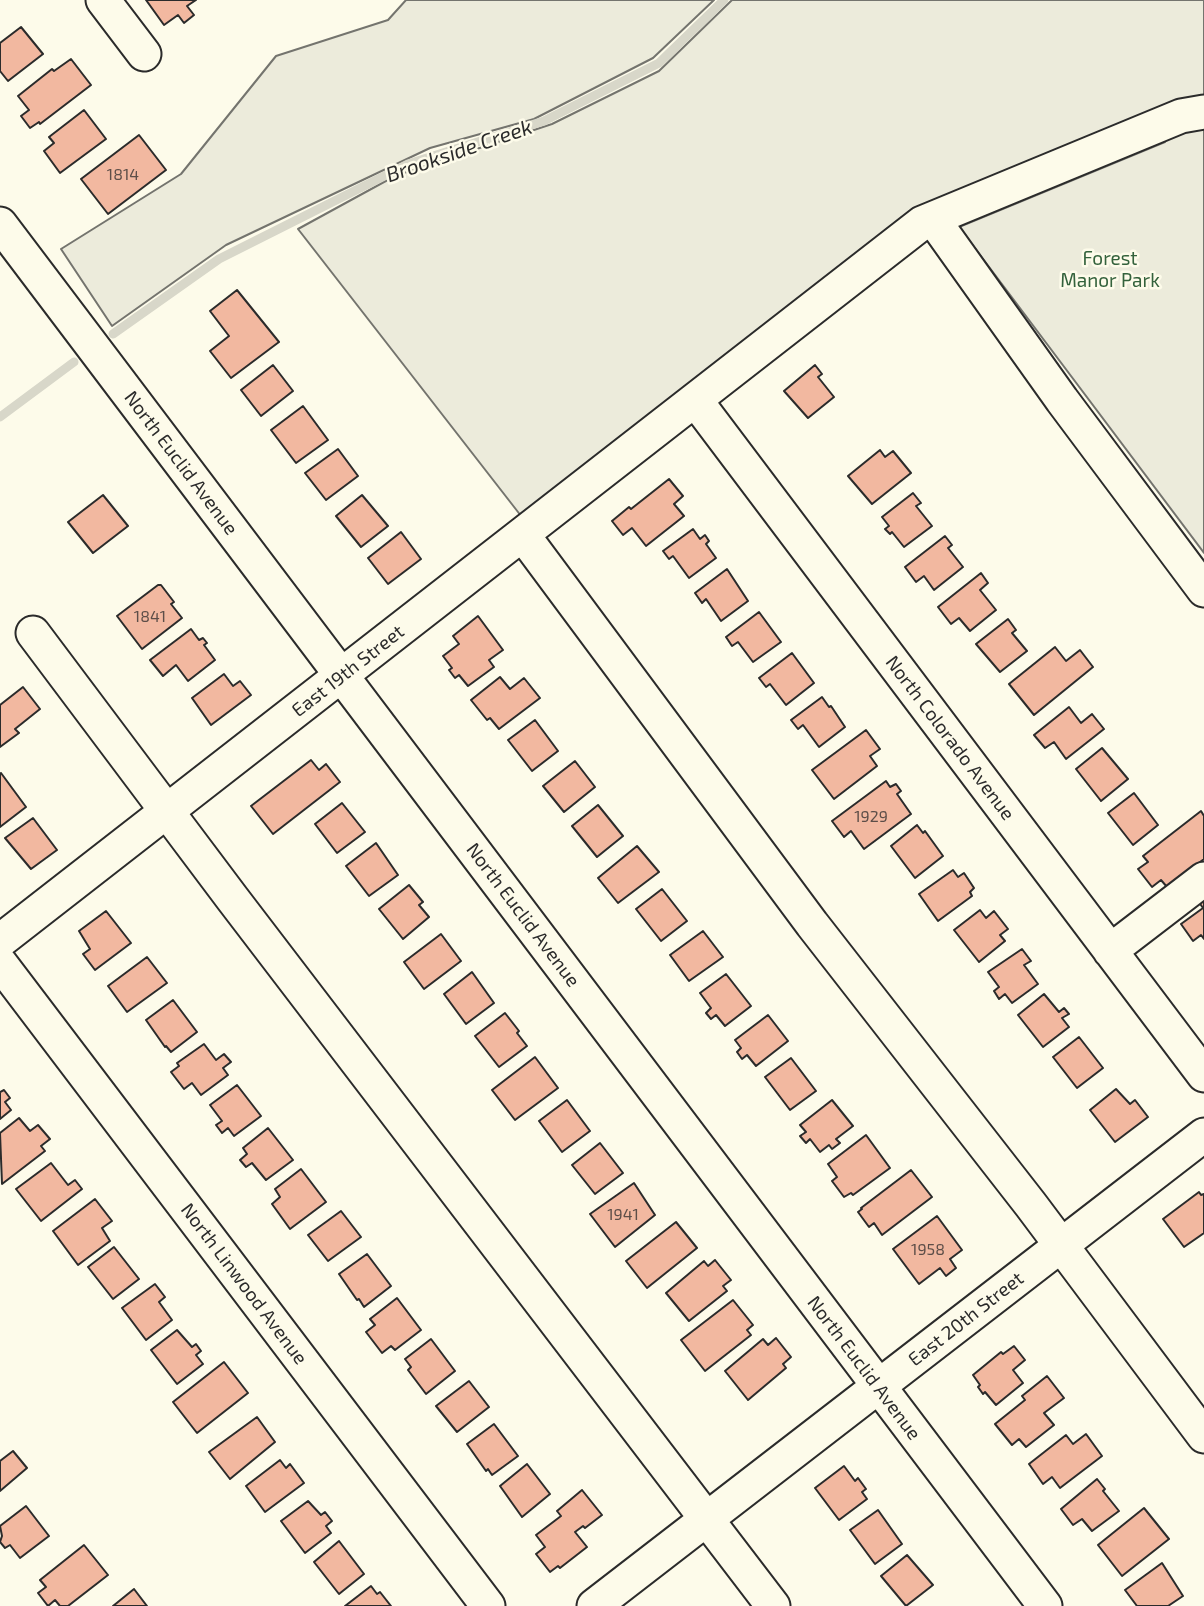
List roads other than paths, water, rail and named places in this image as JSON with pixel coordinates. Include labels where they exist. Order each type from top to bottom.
[{"type":"street","points":[[103,0],[144,54]]},
{"type":"street","name":"East 19th Street","points":[[0,941],[922,223],[1181,116],[1204,113]]},
{"type":"street","points":[[933,219],[1062,400],[1204,590]]},
{"type":"street","name":"North Euclid Avenue","points":[[0,224],[1045,1606]]},
{"type":"street","name":"North Colorado Avenue","points":[[696,401],[1204,1075]]},
{"type":"street","points":[[523,535],[820,935],[1062,1245],[1204,1437]]},
{"type":"street","points":[[33,633],[773,1606]]},
{"type":"street","points":[[1110,951],[1204,879]]},
{"type":"street","name":"North Linwood Avenue","points":[[0,963],[488,1606]]},
{"type":"street","name":"East 20th Street","points":[[594,1606],[1204,1135]]},
{"type":"waterway","name":"Brookside Creek","points":[[113,334],[219,259],[408,164],[544,121],[659,63],[724,0]]},
{"type":"waterway","name":"Brookside Creek","points":[[0,417],[74,362]]},
{"type":"park label","name":"Forest Manor Park","points":[[1110,270]]}]
